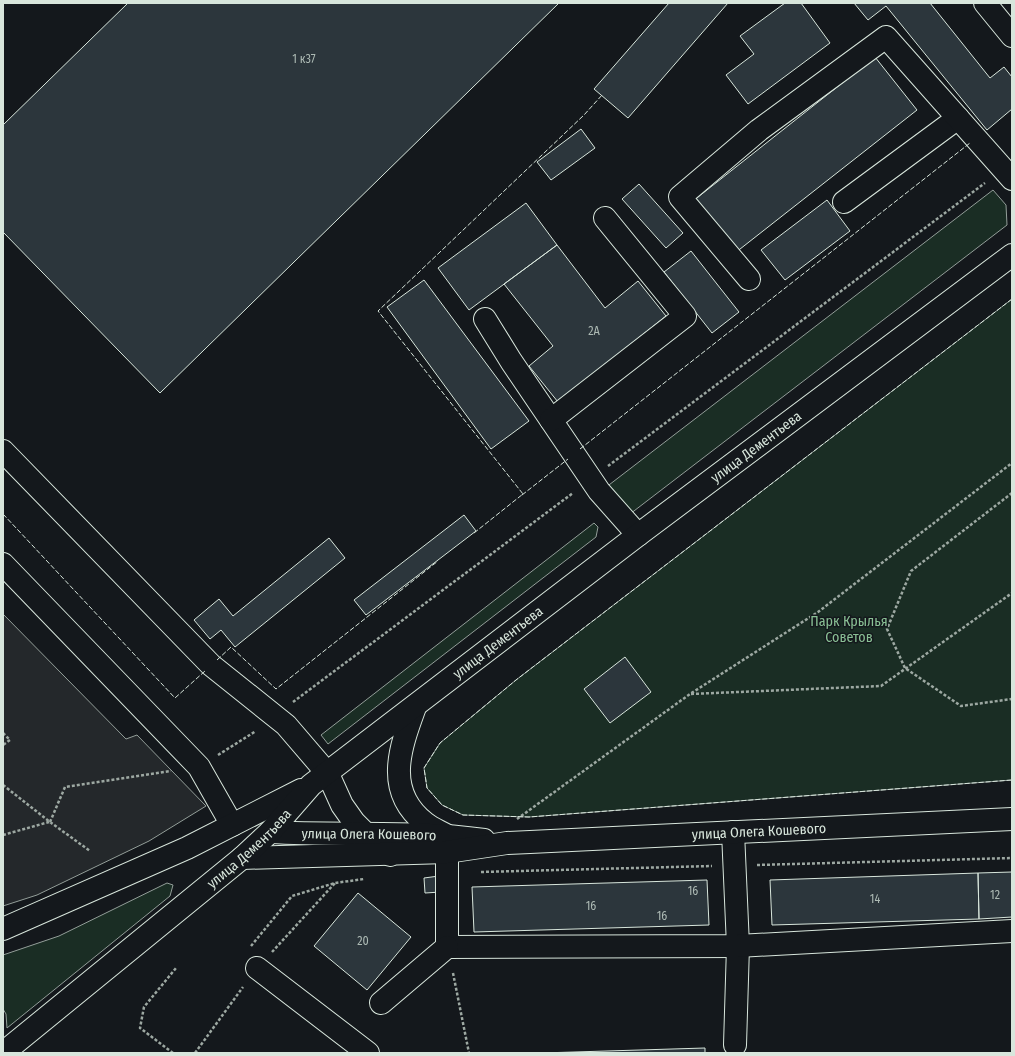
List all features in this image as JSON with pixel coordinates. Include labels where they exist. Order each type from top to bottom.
[{"type":"main road","points":[[985,3],[1012,36]]},
{"type":"main road","points":[[749,279],[680,196],[759,130],[886,37],[1008,174]]},
{"type":"main road","points":[[844,202],[958,118]]},
{"type":"main road","points":[[551,420],[685,316],[605,218]]},
{"type":"main road","name":"улица Дементьева","points":[[3,1053],[242,858],[270,832],[319,780],[638,535],[1012,255]]},
{"type":"main road","points":[[485,319],[591,479],[638,535]]},
{"type":"main road","points":[[3,451],[211,665],[286,725],[319,780],[367,835],[390,855]]},
{"type":"main road","points":[[3,564],[199,767],[232,825],[242,858]]},
{"type":"main road","points":[[415,707],[399,762],[399,782],[404,797],[447,853],[447,947]]},
{"type":"main road","points":[[3,929],[187,848],[319,780]]},
{"type":"main road","name":"улица Олега Кошевого","points":[[242,858],[447,853],[507,843],[1012,819]]},
{"type":"main road","name":"улица Олега Кошевого","points":[[232,825],[270,832],[367,835],[447,853]]},
{"type":"main road","points":[[733,832],[738,946],[735,1045]]},
{"type":"main road","points":[[381,1003],[447,947],[738,946],[1012,931]]},
{"type":"main road","points":[[257,968],[368,1053]]},
{"type":"path","points":[[50,822],[65,787],[199,767],[249,736],[591,479],[1008,174]]},
{"type":"path","points":[[513,822],[690,694],[818,612],[1012,463]]},
{"type":"path","points":[[1012,493],[911,571],[887,629],[905,668],[961,706],[1012,699]]},
{"type":"path","points":[[690,694],[881,686],[1012,593]]},
{"type":"path","points":[[3,733],[10,740],[3,745]]},
{"type":"path","points":[[3,785],[90,851]]},
{"type":"path","points":[[3,835],[50,822]]},
{"type":"path","points":[[447,853],[734,866],[1012,858]]},
{"type":"path","points":[[251,947],[292,896],[335,883],[366,879]]},
{"type":"path","points":[[447,947],[469,1053]]},
{"type":"path","points":[[173,1053],[140,1028],[144,1007],[176,968]]},
{"type":"green space","points":[[993,190],[1006,205],[1007,225],[630,514],[605,488]]},
{"type":"green space","name":"Парк Крылья Советов","points":[[1012,299],[1012,780],[529,817],[463,815],[442,805],[427,788],[424,768],[440,743],[516,680]]},
{"type":"green space","points":[[594,523],[598,527],[596,537],[328,744],[321,735]]},
{"type":"green space","points":[[167,883],[173,885],[170,896],[7,1028],[6,1014],[3,1009],[3,955],[59,936]]},
{"type":"shaded area","points":[[3,614],[126,739],[137,735],[206,806],[149,841],[37,895],[3,906]]},
{"type":"building","points":[[128,3],[559,3],[160,393],[3,232],[3,125]]},
{"type":"building","points":[[669,3],[728,3],[628,118],[594,89]]},
{"type":"building","points":[[785,3],[801,3],[830,43],[748,104],[726,75],[754,54],[740,36]]},
{"type":"building","points":[[854,3],[930,3],[990,78],[1004,67],[1012,77],[1012,109],[987,130],[886,6],[868,20]]},
{"type":"building","points":[[875,57],[917,110],[735,253],[693,201]]},
{"type":"building","points":[[581,129],[595,148],[551,180],[537,162]]},
{"type":"building","points":[[639,184],[683,233],[666,248],[622,199]]},
{"type":"building","points":[[827,200],[850,231],[785,280],[761,250]]},
{"type":"building","points":[[526,203],[557,245],[469,310],[438,268]]},
{"type":"building","points":[[557,245],[605,308],[638,281],[666,316],[558,402],[529,366],[553,346],[504,284]]},
{"type":"building","points":[[691,251],[739,312],[712,333],[664,272]]},
{"type":"building","points":[[424,280],[529,421],[491,449],[387,307]]},
{"type":"building","points":[[464,515],[476,531],[366,615],[354,600]]},
{"type":"building","points":[[329,538],[345,558],[235,647],[221,630],[210,639],[194,620],[219,599],[233,616]]},
{"type":"building","points":[[625,657],[651,692],[610,723],[584,689]]},
{"type":"building","points":[[1012,872],[1012,917],[979,919],[978,873]]},
{"type":"building","points":[[978,873],[979,919],[772,925],[770,880]]},
{"type":"building","points":[[439,876],[441,892],[425,893],[424,878]]},
{"type":"building","points":[[707,880],[709,925],[474,932],[472,887]]},
{"type":"building","points":[[358,893],[411,937],[367,990],[314,946]]},
{"type":"building","points":[[705,1048],[705,1053],[541,1053]]},
{"type":"fence","points":[[474,533],[523,494],[378,311],[584,115],[603,94]]},
{"type":"fence","points":[[580,449],[970,143]]},
{"type":"fence","points":[[1012,299],[516,680],[440,743],[424,768],[427,788],[442,805],[463,815],[529,817],[1012,780]]},
{"type":"fence","points":[[522,495],[568,459]]},
{"type":"fence","points":[[3,514],[175,698],[205,671]]},
{"type":"fence","points":[[217,660],[231,647],[276,689],[438,561]]}]
